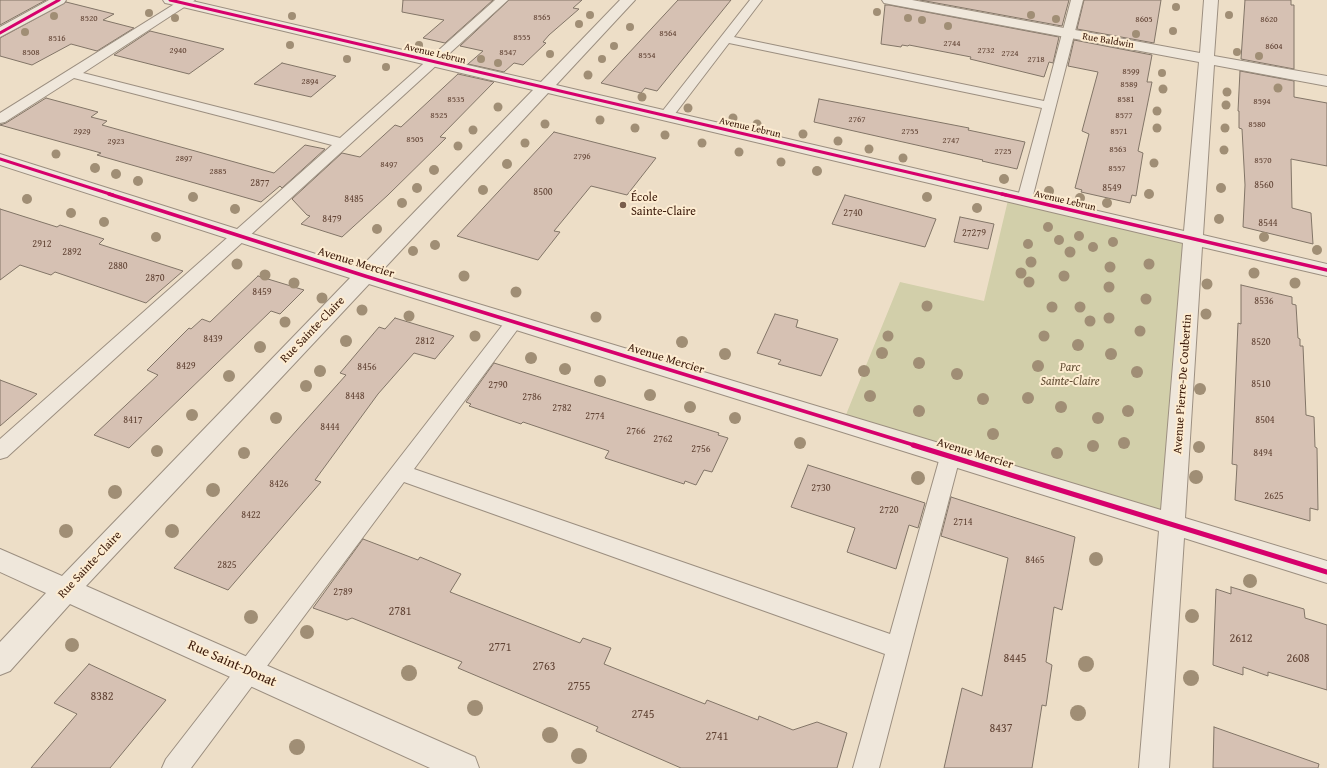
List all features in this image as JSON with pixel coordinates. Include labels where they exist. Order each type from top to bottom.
[{"type":"street","points":[[0,33],[59,0]]},
{"type":"street","name":"Rue Sainte-Claire","points":[[0,662],[66,589],[628,0]]},
{"type":"street","name":"Rue Baldwin","points":[[889,0],[1327,81]]},
{"type":"street","name":"Avenue Pierre-De Coubertin","points":[[1154,768],[1211,0]]},
{"type":"street","name":"Avenue Lebrun","points":[[181,1],[434,62],[1327,270]]},
{"type":"street","name":"Avenue Mercier","points":[[0,159],[365,276],[1327,572]]},
{"type":"street","name":"Rue Saint-Donat","points":[[0,560],[464,768]]},
{"type":"lane","points":[[0,450],[502,0]]},
{"type":"lane","points":[[666,116],[756,0]]},
{"type":"lane","points":[[1025,200],[1078,0]]},
{"type":"lane","points":[[0,119],[72,74],[181,1]]},
{"type":"lane","points":[[726,39],[1050,106]]},
{"type":"lane","points":[[72,74],[343,143]]},
{"type":"lane","points":[[175,768],[514,322]]},
{"type":"lane","points":[[866,768],[950,457]]},
{"type":"lane","points":[[400,472],[898,648]]},
{"type":"green space","name":"Parc Sainte-Claire","points":[[1009,196],[1193,239],[1172,525],[843,422],[900,282],[984,301]]},
{"type":"building","points":[[0,0],[46,0],[0,25]]},
{"type":"building","points":[[403,0],[493,0],[445,43],[423,38],[444,20],[402,12]]},
{"type":"building","points":[[509,0],[582,0],[573,8],[579,9],[549,35],[543,42],[546,43],[523,65],[514,63],[504,72],[468,64],[483,51],[460,46]]},
{"type":"building","points":[[678,0],[731,0],[657,91],[645,88],[641,93],[601,83]]},
{"type":"building","points":[[920,0],[1069,0],[1062,26]]},
{"type":"building","points":[[1084,0],[1161,0],[1154,43],[1077,29]]},
{"type":"building","points":[[1245,0],[1291,0],[1291,5],[1294,5],[1294,69],[1241,59]]},
{"type":"building","points":[[66,2],[114,14],[103,20],[134,28],[97,51],[71,44],[32,65],[0,56],[0,38]]},
{"type":"building","points":[[885,5],[1059,37],[1053,63],[1049,62],[1044,77],[970,59],[971,57],[909,45],[902,45],[901,47],[881,44]]},
{"type":"building","points":[[150,31],[224,49],[189,74],[114,55]]},
{"type":"building","points":[[1074,40],[1152,55],[1147,82],[1152,82],[1138,151],[1143,153],[1136,196],[1132,195],[1130,203],[1081,192],[1082,190],[1075,188],[1089,134],[1082,131],[1098,72],[1068,66]]},
{"type":"building","points":[[282,63],[336,76],[311,97],[254,84]]},
{"type":"building","points":[[1240,71],[1294,81],[1294,97],[1327,103],[1327,166],[1291,159],[1292,208],[1311,213],[1313,244],[1243,227],[1245,185],[1242,129],[1239,128],[1238,111]]},
{"type":"building","points":[[458,74],[494,82],[440,137],[446,138],[388,195],[342,237],[301,224],[310,216],[307,215],[292,199],[342,153],[360,157],[395,125],[401,127]]},
{"type":"building","points":[[46,98],[98,112],[91,117],[107,121],[102,125],[274,173],[305,145],[325,149],[282,188],[280,186],[261,202],[97,155],[101,153],[0,125],[6,123]]},
{"type":"building","points":[[819,99],[969,128],[968,130],[1025,142],[1017,169],[814,122]]},
{"type":"building","points":[[554,132],[656,158],[627,195],[591,186],[554,231],[560,232],[538,260],[457,236]]},
{"type":"building","points":[[845,195],[936,219],[925,247],[832,224]]},
{"type":"building","points":[[0,209],[57,227],[60,225],[104,239],[99,244],[183,271],[146,303],[55,272],[51,275],[20,265],[0,280]]},
{"type":"building","points":[[960,217],[994,224],[988,249],[954,242]]},
{"type":"building","points":[[258,276],[304,290],[280,314],[271,311],[129,448],[94,435],[158,375],[147,370],[189,328],[191,329],[202,319],[210,322]]},
{"type":"building","points":[[1241,285],[1292,297],[1292,304],[1296,305],[1298,338],[1300,339],[1300,346],[1303,346],[1306,415],[1314,417],[1315,447],[1317,448],[1318,510],[1310,508],[1310,521],[1235,500],[1237,465],[1232,464],[1238,323],[1241,324]]},
{"type":"building","points":[[775,314],[798,320],[796,327],[838,339],[821,376],[778,364],[781,360],[757,353]]},
{"type":"building","points":[[395,318],[454,336],[435,359],[414,353],[378,394],[315,480],[321,482],[228,590],[174,568],[346,375],[340,373],[379,327],[385,329]]},
{"type":"building","points":[[494,363],[719,433],[718,435],[728,438],[712,472],[704,470],[696,485],[685,481],[684,484],[605,458],[609,451],[523,422],[521,424],[469,406],[471,404],[466,402]]},
{"type":"building","points":[[0,380],[37,394],[0,426]]},
{"type":"building","points":[[808,465],[925,503],[918,528],[909,525],[896,569],[847,552],[855,528],[791,507]]},
{"type":"building","points":[[951,497],[1075,537],[1062,610],[1054,607],[1046,662],[1052,665],[1046,706],[1042,705],[1032,768],[944,768],[962,688],[982,696],[1008,558],[941,536]]},
{"type":"building","points":[[363,539],[418,560],[420,557],[461,574],[450,592],[580,643],[583,638],[611,648],[604,664],[705,704],[707,700],[758,720],[759,716],[793,730],[817,722],[847,733],[837,768],[681,768],[596,731],[598,727],[458,668],[462,662],[352,618],[347,620],[313,608]]},
{"type":"building","points":[[1231,587],[1304,609],[1305,618],[1327,625],[1327,690],[1268,672],[1268,676],[1243,667],[1243,675],[1213,665],[1216,589],[1231,594]]},
{"type":"building","points":[[89,664],[166,700],[110,768],[31,768],[77,714],[54,703]]},
{"type":"building","points":[[1214,727],[1319,764],[1318,768],[1213,768]]},
{"type":"cycle path","points":[[0,33],[59,0]]},
{"type":"cycle path","points":[[170,0],[1327,270]]},
{"type":"cycle path","points":[[0,159],[365,276],[1327,572]]},
{"type":"place","name":"École Sainte-Claire","points":[[623,205]]}]
